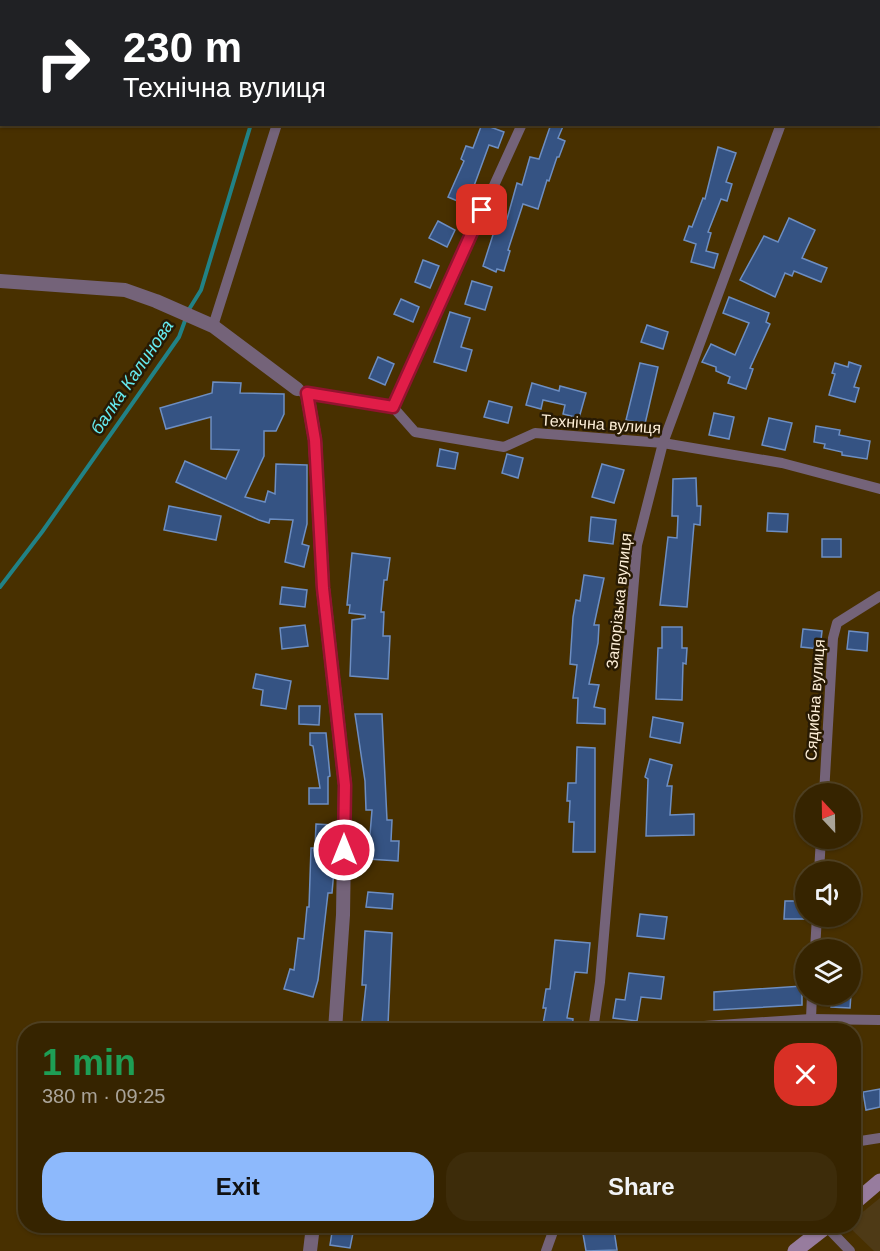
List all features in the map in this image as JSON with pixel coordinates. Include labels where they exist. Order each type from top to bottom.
[{"type":"main road","points":[[861,1197],[880,1181]]},
{"type":"main road","points":[[795,1251],[817,1233]]},
{"type":"street","points":[[213,326],[276,126]]},
{"type":"street","points":[[0,281],[125,291],[156,301],[213,326],[302,391],[393,407],[521,126]]},
{"type":"street","name":"Запорізька вулиця","points":[[594,1023],[600,982],[637,545],[663,443],[780,126]]},
{"type":"street","points":[[302,391],[315,440],[323,588],[345,785],[344,915],[336,1023]]},
{"type":"street","name":"Технічна вулиця","points":[[393,407],[416,432],[504,447],[535,433],[663,443],[782,463],[880,489]]},
{"type":"street","name":"Сядибна вулиця","points":[[825,783],[837,623],[880,596]]},
{"type":"street","points":[[811,1019],[812,1005]]},
{"type":"street","points":[[750,1023],[811,1019],[880,1020]]},
{"type":"street","points":[[861,1141],[880,1138]]},
{"type":"street","points":[[310,1251],[312,1233]]},
{"type":"street","points":[[546,1251],[552,1233]]},
{"type":"street","points":[[833,1233],[850,1251]]},
{"type":"shaded area","points":[[880,1198],[880,1251],[874,1251],[855,1233],[861,1233],[861,1213]]},
{"type":"building","points":[[481,126],[504,132],[498,148],[489,145],[467,205],[448,197],[464,161],[461,159],[466,146],[473,148]]},
{"type":"building","points":[[550,126],[563,126],[558,138],[565,141],[549,181],[547,180],[538,209],[523,204],[508,250],[510,251],[504,271],[497,269],[496,272],[483,266],[499,216],[507,219],[517,183],[522,185],[530,157],[539,159]]},
{"type":"building","points":[[718,147],[736,153],[726,182],[732,184],[727,201],[721,199],[708,232],[711,233],[706,251],[718,254],[714,268],[691,262],[696,244],[684,240],[689,226],[692,227],[703,198],[705,199]]},
{"type":"building","points":[[789,218],[815,230],[802,258],[827,268],[821,282],[794,271],[792,276],[785,273],[775,297],[740,280],[764,236],[778,242]]},
{"type":"building","points":[[438,221],[455,230],[447,247],[429,238]]},
{"type":"building","points":[[423,260],[439,266],[430,288],[415,282]]},
{"type":"building","points":[[472,281],[492,287],[485,310],[465,304]]},
{"type":"building","points":[[729,297],[769,313],[766,322],[770,324],[750,368],[753,369],[746,389],[728,383],[730,377],[716,371],[716,367],[702,362],[711,344],[735,355],[749,323],[723,313]]},
{"type":"building","points":[[401,299],[419,307],[413,322],[394,314]]},
{"type":"building","points":[[450,312],[470,318],[461,347],[472,350],[466,371],[434,362]]},
{"type":"building","points":[[647,325],[668,332],[663,349],[641,342]]},
{"type":"building","points":[[378,357],[394,364],[385,385],[369,378]]},
{"type":"building","points":[[849,362],[861,366],[854,387],[859,388],[855,402],[829,395],[835,374],[832,373],[835,363],[848,367]]},
{"type":"building","points":[[640,363],[658,367],[645,424],[626,420]]},
{"type":"building","points":[[213,382],[241,383],[240,393],[284,394],[284,414],[276,431],[264,431],[264,456],[245,497],[265,502],[268,491],[275,494],[276,464],[307,465],[307,524],[302,544],[309,546],[304,567],[285,562],[293,520],[270,519],[269,523],[259,520],[176,482],[185,461],[226,479],[239,450],[211,449],[211,417],[166,429],[160,408],[212,393]]},
{"type":"building","points":[[532,383],[559,391],[560,386],[586,393],[579,418],[563,414],[565,405],[543,400],[541,409],[526,405]]},
{"type":"building","points":[[489,401],[512,407],[508,423],[484,417]]},
{"type":"building","points":[[714,413],[734,417],[729,439],[709,435]]},
{"type":"building","points":[[769,418],[792,423],[785,450],[762,445]]},
{"type":"building","points":[[816,426],[840,430],[839,435],[870,441],[867,459],[842,455],[842,452],[824,448],[825,444],[814,442]]},
{"type":"building","points":[[440,449],[458,453],[455,469],[437,466]]},
{"type":"building","points":[[507,454],[523,458],[518,478],[502,473]]},
{"type":"building","points":[[602,464],[624,470],[614,503],[592,497]]},
{"type":"building","points":[[696,478],[697,506],[701,506],[700,525],[694,524],[687,607],[660,605],[668,537],[677,538],[678,516],[672,516],[673,479]]},
{"type":"building","points":[[169,506],[221,516],[216,540],[164,530]]},
{"type":"building","points":[[768,513],[788,514],[787,532],[767,531]]},
{"type":"building","points":[[591,517],[616,520],[613,544],[589,541]]},
{"type":"building","points":[[822,539],[841,539],[841,557],[822,557]]},
{"type":"building","points":[[352,553],[390,558],[387,580],[384,580],[381,612],[384,612],[383,636],[390,636],[388,679],[350,676],[352,620],[365,618],[365,615],[349,613],[350,605],[347,605]]},
{"type":"building","points":[[584,575],[604,578],[594,625],[599,625],[598,643],[589,684],[599,685],[594,707],[605,709],[605,724],[577,723],[578,698],[573,698],[577,665],[570,664],[573,617],[576,600],[580,601]]},
{"type":"building","points":[[282,587],[307,590],[305,607],[280,604]]},
{"type":"building","points":[[305,625],[308,646],[282,649],[280,628]]},
{"type":"building","points":[[662,627],[682,627],[682,648],[687,648],[686,664],[683,663],[682,700],[656,699],[658,648],[662,648]]},
{"type":"building","points":[[803,629],[822,631],[820,649],[801,647]]},
{"type":"building","points":[[849,631],[868,633],[867,651],[847,649]]},
{"type":"building","points":[[256,674],[291,681],[286,709],[261,705],[263,690],[253,688]]},
{"type":"building","points":[[299,706],[320,706],[319,725],[299,724]]},
{"type":"building","points":[[355,714],[382,714],[387,820],[392,820],[391,841],[399,841],[398,861],[368,859],[372,810],[366,810],[365,781]]},
{"type":"building","points":[[653,717],[683,723],[680,743],[650,737]]},
{"type":"building","points":[[310,733],[326,733],[330,776],[328,777],[328,804],[309,804],[309,788],[320,788],[313,746],[310,745]]},
{"type":"building","points":[[577,747],[595,748],[595,852],[573,852],[574,822],[569,822],[570,801],[567,801],[568,783],[576,783]]},
{"type":"building","points":[[650,759],[672,765],[667,786],[672,786],[670,815],[694,814],[694,835],[646,836],[648,779],[645,777]]},
{"type":"building","points":[[316,824],[333,825],[334,870],[332,893],[328,893],[318,980],[313,997],[284,989],[290,969],[294,970],[298,938],[304,939],[307,907],[309,907],[311,848],[315,848]]},
{"type":"building","points":[[368,892],[393,894],[392,909],[366,907]]},
{"type":"building","points":[[785,901],[795,901],[795,919],[784,919]]},
{"type":"building","points":[[640,914],[667,917],[664,939],[637,936]]},
{"type":"building","points":[[365,931],[392,933],[388,1023],[362,1022],[366,985],[362,985]]},
{"type":"building","points":[[555,940],[590,943],[587,973],[575,972],[567,1018],[573,1019],[573,1023],[543,1023],[546,989],[550,989]]},
{"type":"building","points":[[629,973],[664,977],[661,999],[641,997],[637,1021],[613,1018],[616,999],[625,1000]]},
{"type":"building","points":[[795,986],[795,1005],[802,1005],[714,1010],[714,992]]},
{"type":"building","points":[[831,1005],[850,1005],[850,1008],[831,1007]]},
{"type":"building","points":[[880,1089],[880,1107],[866,1110],[863,1092]]},
{"type":"building","points":[[332,1233],[353,1233],[350,1248],[330,1245]]},
{"type":"building","points":[[614,1233],[617,1250],[586,1251],[583,1234]]},
{"type":"waterway","name":"балка Калинова","points":[[188,311],[201,290],[250,126]]},
{"type":"waterway","name":"балка Калинова","points":[[0,587],[42,532],[179,337],[186,318]]},
{"type":"route","points":[[344,850],[345,785],[323,588],[315,440],[307,393],[393,407],[482,210]]}]
